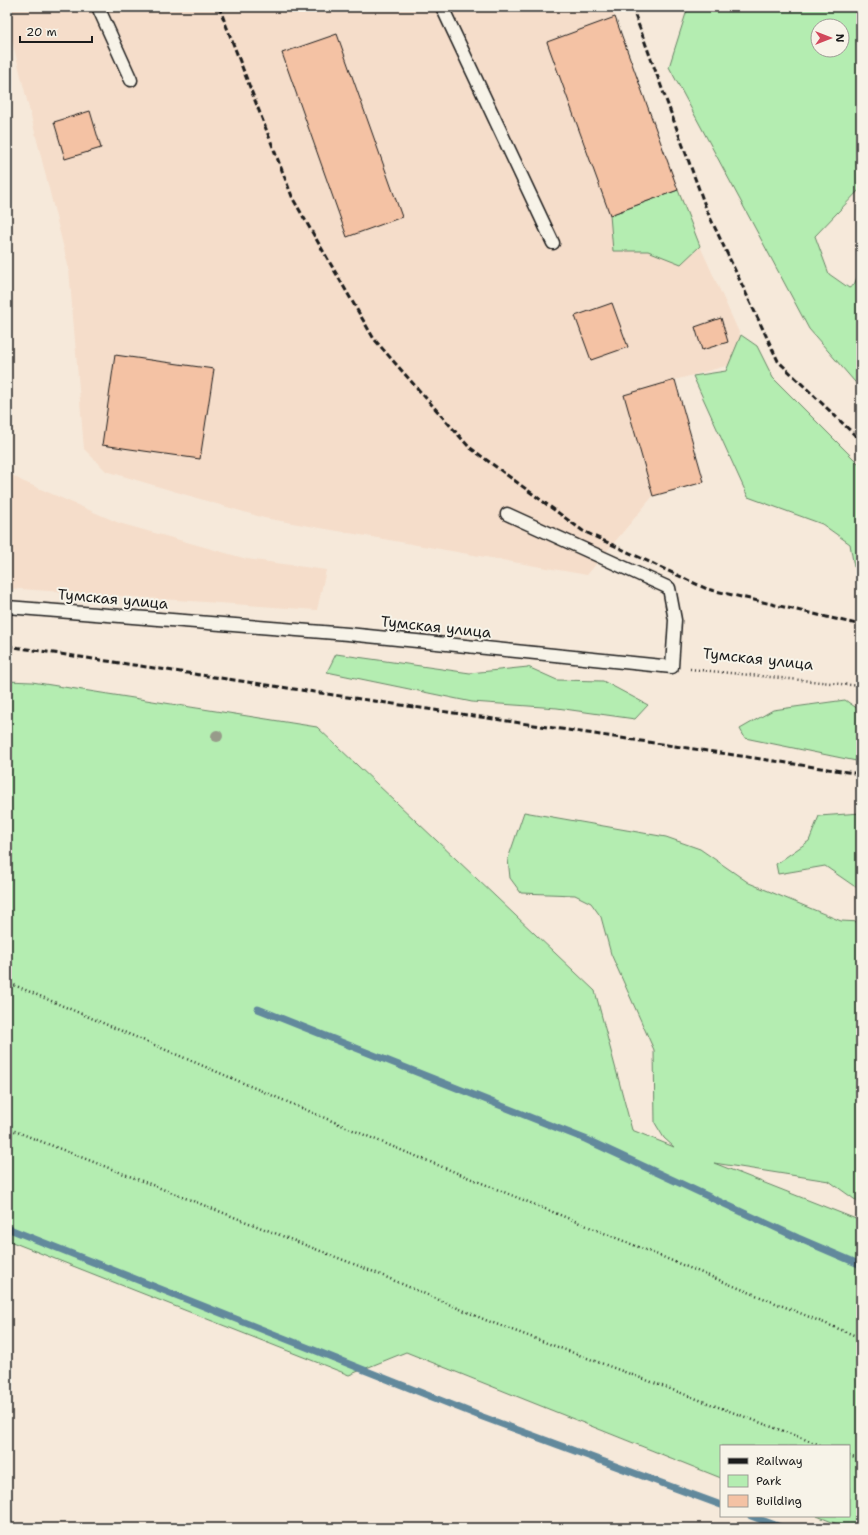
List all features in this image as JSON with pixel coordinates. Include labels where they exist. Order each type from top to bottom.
[{"type":"lane","points":[[98,7],[131,80]]},
{"type":"lane","points":[[442,7],[553,242]]},
{"type":"lane","points":[[507,514],[669,588],[675,620],[672,667]]},
{"type":"lane","name":"Тумская улица","points":[[7,607],[348,634],[672,667]]},
{"type":"path","name":"Тумская улица","points":[[672,667],[861,686]]},
{"type":"path","points":[[7,982],[374,1139],[861,1338]]},
{"type":"path","points":[[7,1128],[374,1272],[488,1321],[820,1445]]},
{"type":"path","points":[[850,1456],[861,1460]]},
{"type":"shaded area","points":[[7,7],[611,7],[700,246],[751,359],[675,380],[704,482],[653,496],[587,575],[264,518],[106,471],[84,449],[69,269],[7,20]]},
{"type":"shaded area","points":[[7,472],[22,481],[119,523],[247,559],[326,570],[317,610],[7,588]]},
{"type":"green space","points":[[688,7],[861,7],[861,188],[815,236],[829,274],[849,288],[854,285],[861,268],[861,389],[809,329],[669,67]]},
{"type":"green space","points":[[678,190],[700,246],[681,264],[648,251],[613,251],[610,215]]},
{"type":"green space","points":[[741,335],[757,346],[773,378],[861,466],[861,567],[854,567],[850,544],[822,524],[748,497],[693,376],[726,371]]},
{"type":"green space","points":[[336,654],[470,673],[528,667],[557,680],[603,681],[648,705],[635,719],[557,708],[472,702],[327,672]]},
{"type":"green space","points":[[7,681],[32,682],[317,727],[595,991],[632,1130],[674,1147],[664,1138],[655,1123],[654,1050],[611,954],[601,917],[591,903],[575,895],[521,893],[510,878],[508,859],[524,812],[666,837],[700,849],[749,883],[841,921],[861,922],[861,1204],[829,1181],[714,1163],[861,1221],[861,1528],[847,1528],[820,1517],[850,1517],[850,1445],[720,1445],[720,1478],[406,1352],[349,1375],[7,1240]]},
{"type":"green space","points":[[845,700],[861,711],[861,762],[745,738],[740,729],[773,710]]},
{"type":"green space","points":[[861,813],[861,885],[854,886],[825,866],[778,874],[776,864],[809,841],[819,816]]},
{"type":"building","points":[[615,17],[678,190],[610,215],[547,42]]},
{"type":"building","points":[[337,34],[402,217],[347,237],[282,53]]},
{"type":"building","points":[[90,111],[101,148],[65,159],[54,122]]},
{"type":"building","points":[[612,303],[628,347],[591,360],[575,316]]},
{"type":"building","points":[[721,318],[728,342],[702,350],[695,327]]},
{"type":"building","points":[[115,355],[214,369],[200,459],[102,445]]},
{"type":"building","points":[[675,380],[704,482],[653,496],[624,395]]},
{"type":"waterway","points":[[258,1009],[585,1139],[798,1238],[861,1265]]},
{"type":"waterway","points":[[7,1228],[480,1416],[720,1505]]},
{"type":"waterway","points":[[754,1517],[783,1528]]},
{"type":"railway","points":[[219,7],[293,199],[374,339],[469,447],[583,531],[707,589],[861,625]]},
{"type":"railway","points":[[632,7],[707,211],[778,361],[861,441]]},
{"type":"railway","points":[[7,646],[861,774]]}]
